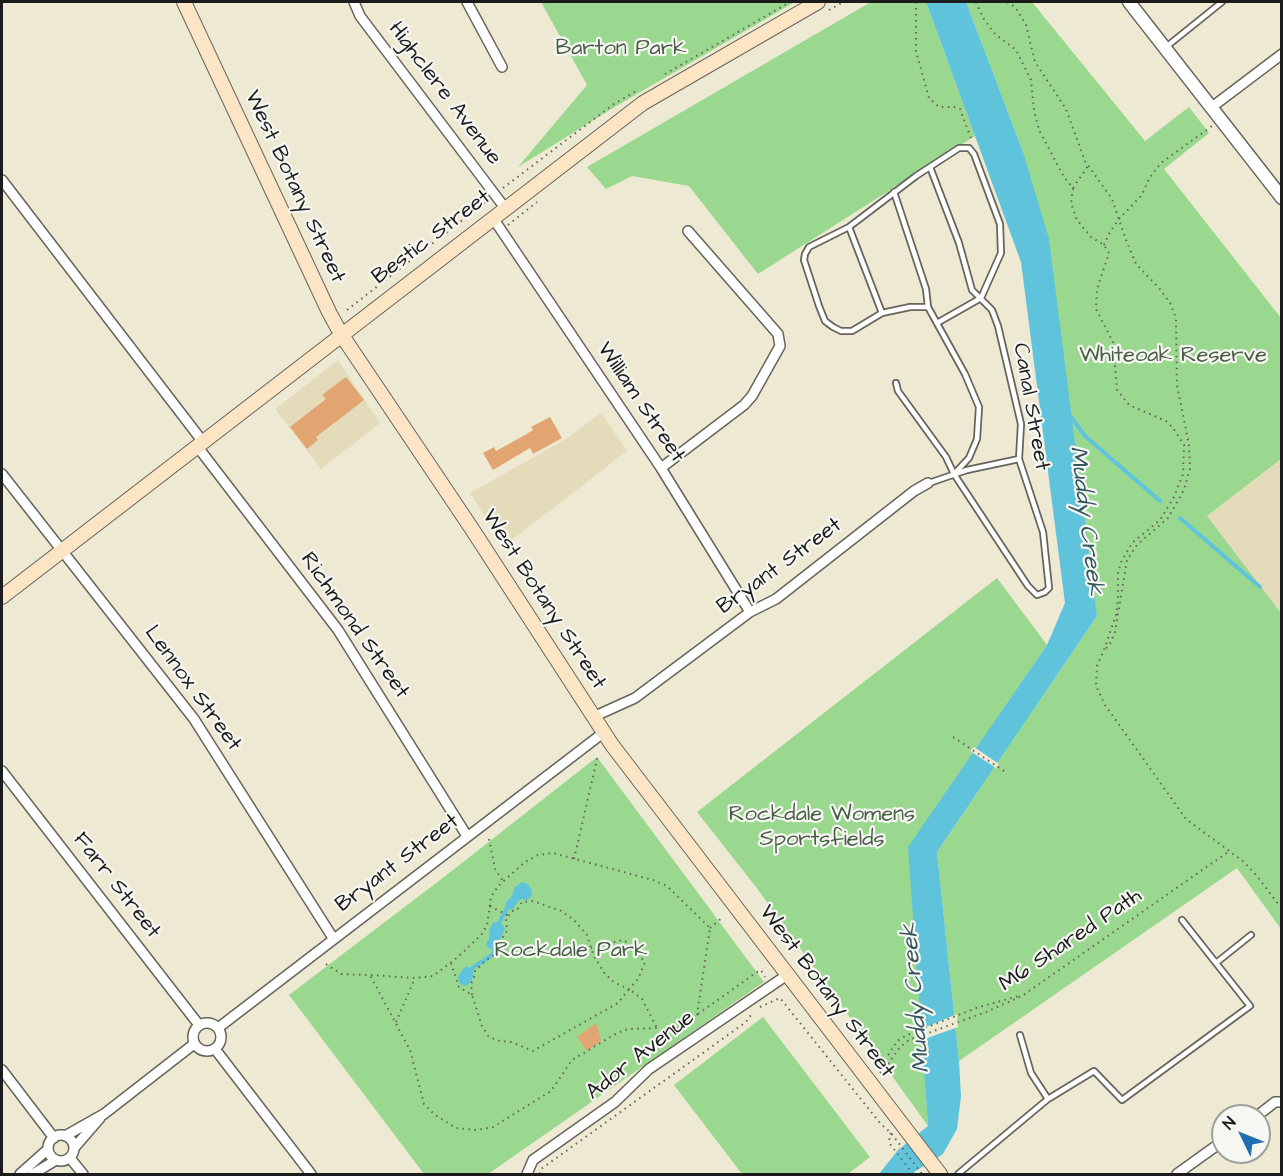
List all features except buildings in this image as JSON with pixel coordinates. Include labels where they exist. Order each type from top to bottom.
[{"type":"main road","name":"West Botany Street","points":[[184,2],[341,334],[472,529],[603,733],[867,1082],[897,1130],[940,1174]]},
{"type":"main road","name":"Bestic Street","points":[[2,597],[643,103],[820,7]]},
{"type":"street","name":"Highclere Avenue","points":[[354,2],[360,16],[505,208]]},
{"type":"street","points":[[467,2],[502,67]]},
{"type":"street","points":[[1129,2],[1281,198]]},
{"type":"street","points":[[1212,107],[1281,54]]},
{"type":"street","name":"Richmond Street","points":[[2,180],[338,630],[467,836]]},
{"type":"street","name":"William Street","points":[[493,218],[661,468],[750,612]]},
{"type":"street","points":[[661,468],[744,405],[752,396],[780,346],[778,334],[688,231]]},
{"type":"street","name":"Lennox Street","points":[[2,474],[194,719],[333,938]]},
{"type":"street","name":"Bryant Street","points":[[593,717],[635,698],[750,612],[776,599],[914,491],[928,483]]},
{"type":"street","name":"Bryant Street","points":[[218,1028],[603,733]]},
{"type":"street","name":"Farr Street","points":[[2,771],[199,1025]]},
{"type":"street","name":"Ador Avenue","points":[[527,1174],[533,1160],[615,1102],[650,1069],[787,975]]},
{"type":"street","points":[[211,1024],[218,1028],[220,1041],[215,1049],[206,1052],[194,1044],[194,1032],[199,1025],[211,1024]]},
{"type":"street","points":[[20,1174],[48,1149],[54,1138],[65,1136],[104,1114],[194,1044]]},
{"type":"street","points":[[215,1049],[311,1174]]},
{"type":"street","points":[[2,1070],[54,1138]]},
{"type":"street","points":[[48,1149],[50,1155],[56,1160],[63,1161],[70,1158],[74,1148],[104,1114]]},
{"type":"street","points":[[65,1136],[74,1148]]},
{"type":"street","points":[[1177,1174],[1211,1150]]},
{"type":"street","points":[[70,1158],[83,1174]]},
{"type":"street","points":[[33,1174],[56,1160]]},
{"type":"lane","points":[[1165,47],[1222,2]]},
{"type":"lane","points":[[928,307],[910,307],[882,314],[852,331],[841,331],[825,321],[804,260],[805,254],[809,247],[849,227],[894,192],[959,148],[969,148],[974,153],[1000,224],[1001,253],[981,298],[937,323]]},
{"type":"lane","name":"Canal Street","points":[[930,167],[959,243],[972,290],[992,310],[1001,337],[1020,424],[1019,459],[1043,532],[1049,588],[1045,592],[1036,594],[1028,586],[954,474]]},
{"type":"lane","points":[[894,192],[926,289],[928,307],[965,374],[979,407],[976,439],[969,458],[954,474]]},
{"type":"lane","points":[[849,227],[882,314]]},
{"type":"lane","points":[[896,383],[898,391],[946,457],[954,474]]},
{"type":"lane","points":[[928,483],[954,474],[1019,459]]},
{"type":"lane","points":[[958,1174],[1048,1100],[1094,1071],[1122,1100],[1250,1005],[1182,920]]},
{"type":"lane","points":[[1216,963],[1251,935]]},
{"type":"lane","points":[[1020,1035],[1031,1073],[1048,1100]]},
{"type":"path","points":[[820,7],[843,2]]},
{"type":"path","points":[[916,2],[916,51],[929,99],[939,107],[960,109],[969,133]]},
{"type":"path","points":[[976,2],[982,18],[995,34],[1016,50],[1031,80],[1039,130],[1064,177],[1073,188]]},
{"type":"path","points":[[1007,2],[1021,15],[1026,25],[1035,62],[1066,109],[1088,166],[1112,199],[1136,264],[1159,288],[1170,303],[1176,318],[1177,385],[1189,445],[1190,469],[1184,490],[1168,518],[1137,545],[1127,560],[1115,632],[1109,646],[1104,650]]},
{"type":"path","points":[[1104,245],[1119,219],[1141,196],[1150,177],[1161,163],[1221,120]]},
{"type":"path","points":[[1088,166],[1073,188],[1071,203],[1077,220],[1091,237],[1104,245],[1110,253],[1097,289],[1096,309],[1113,342],[1118,390],[1132,406],[1166,422],[1173,428],[1184,445],[1185,458],[1183,474],[1166,511],[1160,520],[1133,542],[1122,560],[1118,572],[1116,615],[1097,666],[1096,686],[1105,705],[1186,819],[1244,862],[1281,909]]},
{"type":"path","points":[[501,230],[539,201]]},
{"type":"path","points":[[953,736],[1007,773]]},
{"type":"path","points":[[574,859],[598,755]]},
{"type":"path","points":[[489,839],[495,868],[503,881]]},
{"type":"path","name":"M6 Shared Path","points":[[867,1082],[886,1067],[900,1047],[909,1040],[1022,996],[1228,852]]},
{"type":"path","points":[[326,964],[341,974],[416,978],[433,976],[474,944],[482,934],[487,925],[491,897],[503,881],[525,862],[538,855],[553,853],[667,886],[710,928]]},
{"type":"path","points":[[459,987],[466,988],[471,984],[475,971],[503,949],[503,937],[507,931],[506,919],[512,911],[517,910],[522,902],[533,901],[574,920],[587,935],[604,974],[642,999],[657,1028]]},
{"type":"path","points":[[489,906],[509,916]]},
{"type":"path","points":[[696,1015],[710,928],[723,917]]},
{"type":"path","points":[[471,984],[472,995],[482,1026],[489,1037],[511,1042],[532,1051],[618,1003],[638,979],[645,962],[623,940],[591,948]]},
{"type":"path","points":[[451,963],[459,987],[472,995]]},
{"type":"path","points":[[370,975],[410,1050],[424,1104],[435,1115],[456,1128],[477,1130],[493,1127],[551,1091],[572,1060],[617,1033],[628,1029],[657,1028],[670,1034],[757,972],[761,970],[765,976]]},
{"type":"path","points":[[396,1022],[416,978]]},
{"type":"path","points":[[876,1067],[885,1060],[897,1041],[963,1014],[1014,996],[1022,996]]},
{"type":"path","name":"Ador Avenue","points":[[540,1174],[541,1169],[746,1022],[754,1011],[780,998],[880,1123],[897,1130]]},
{"type":"path","points":[[897,1130],[897,1142],[922,1174]]},
{"type":"path","points":[[897,1130],[889,1136],[890,1144],[913,1174]]},
{"type":"shaded area","points":[[338,360],[380,423],[321,469],[275,409]]},
{"type":"shaded area","points":[[601,413],[627,451],[504,546],[470,493],[566,439]]},
{"type":"shaded area","points":[[1281,459],[1281,613],[1207,516]]},
{"type":"green space","name":"Barton Park","points":[[541,2],[795,2],[613,108],[518,167],[587,85]]},
{"type":"green space","points":[[871,2],[926,2],[975,136],[758,274],[689,186],[632,176],[606,189],[587,167]]},
{"type":"green space","name":"Whiteoak Reserve","points":[[966,2],[1032,2],[1145,141],[1189,107],[1209,133],[1164,169],[1281,318],[1281,459],[1207,516],[1281,613],[1281,929],[1237,868],[959,1061],[937,852],[1097,616],[1023,152]]},
{"type":"green space","name":"Rockdale Womens Sportsfields","points":[[997,578],[1047,645],[909,847],[928,1126],[756,887],[697,812]]},
{"type":"green space","name":"Rockdale Park","points":[[597,757],[764,982],[488,1174],[424,1174],[289,995]]},
{"type":"green space","points":[[763,1017],[870,1157],[848,1174],[742,1174],[674,1085]]},
{"type":"water","points":[[926,2],[966,2],[1023,152],[1049,239],[1097,616],[937,852],[959,1061],[961,1096],[957,1129],[943,1154],[911,1174],[879,1174],[898,1150],[928,1126],[908,847],[1047,645],[1065,603],[1021,262]]},
{"type":"water","points":[[522,882],[528,884],[532,896],[527,900],[520,899],[512,910],[508,909],[505,907],[506,902],[512,896],[515,887]]},
{"type":"water","points":[[496,922],[503,925],[505,929],[500,939],[501,946],[496,950],[486,945],[490,935],[489,930]]},
{"type":"water","points":[[467,966],[473,971],[474,976],[465,986],[460,984],[458,977]]},
{"type":"pier","points":[[974,747],[999,764],[996,768],[970,751]]},
{"type":"pier","points":[[957,1014],[958,1027],[919,1041],[919,1030]]},
{"type":"waterway","name":"Muddy Creek","points":[[1068,413],[1085,436],[1160,501]]},
{"type":"waterway","points":[[1180,518],[1260,587]]},
{"type":"waterway","points":[[499,923],[507,908]]},
{"type":"waterway","points":[[471,969],[492,955],[494,950]]}]
